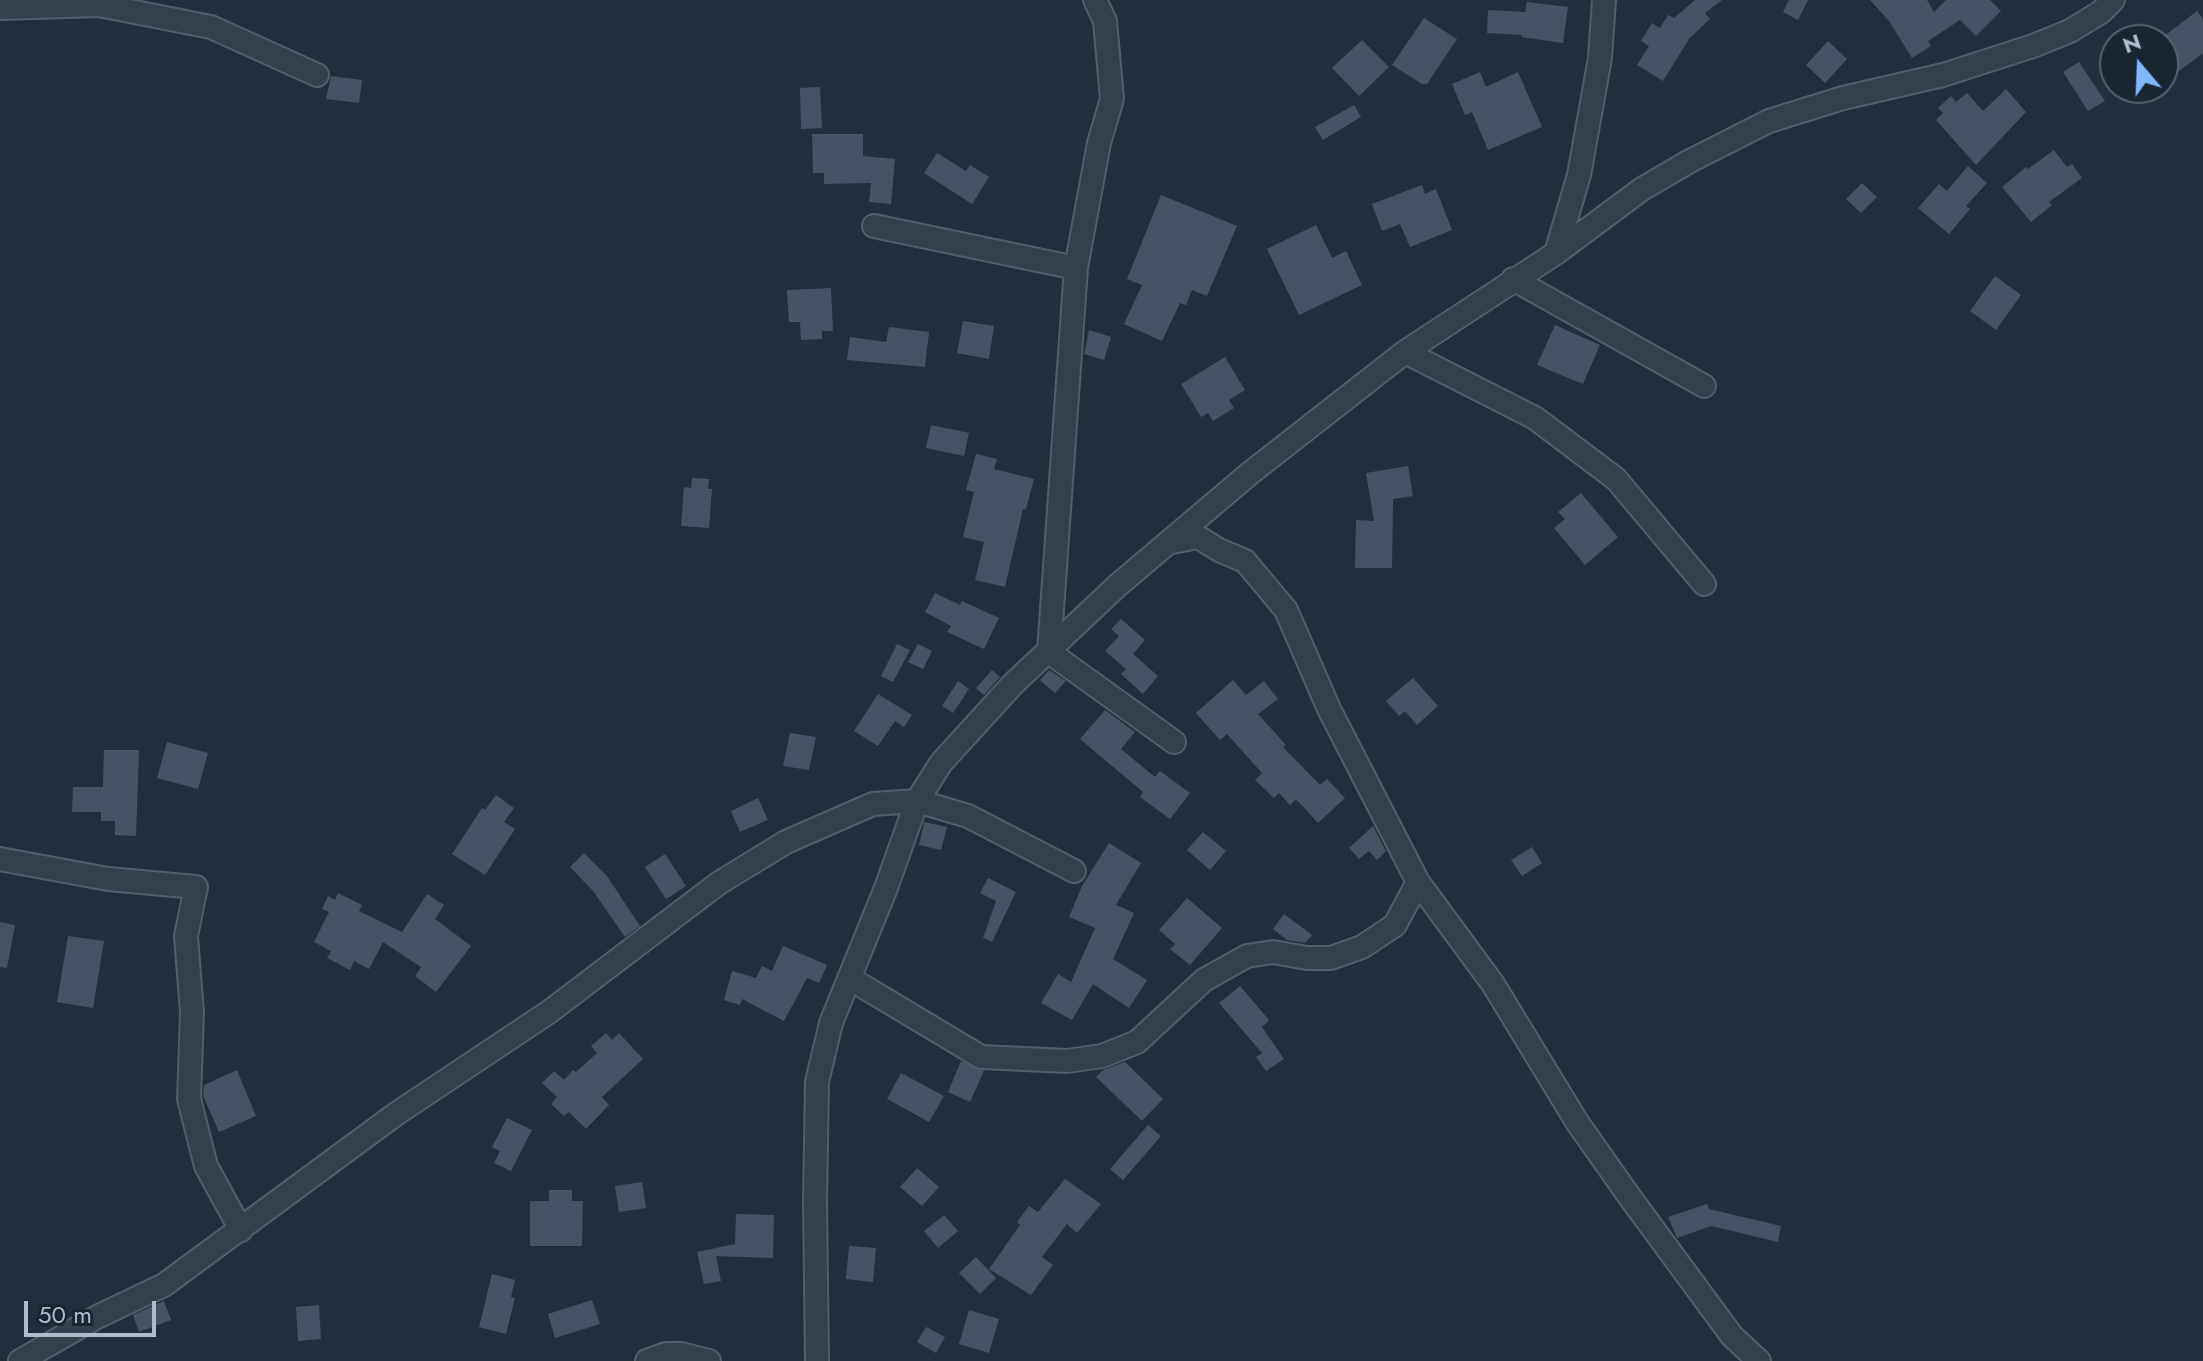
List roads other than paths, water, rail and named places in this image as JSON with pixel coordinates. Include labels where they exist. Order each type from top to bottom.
[{"type":"street","points":[[1049,652],[1076,268],[1099,143],[1112,99],[1105,21],[1095,0]]},
{"type":"street","points":[[1556,253],[1579,175],[1600,58],[1604,0]]},
{"type":"street","points":[[817,1361],[817,1082],[831,1023],[917,801],[941,763],[1013,684],[1117,586],[1249,474],[1405,352],[1556,253],[1642,189],[1769,121],[1843,98],[1943,75],[2033,46],[2070,31],[2101,12],[2113,0]]},
{"type":"street","points":[[0,8],[99,5],[211,27],[317,75]]},
{"type":"street","points":[[874,226],[1076,268]]},
{"type":"street","points":[[1513,279],[1704,386]]},
{"type":"street","points":[[1405,352],[1535,418],[1616,479],[1704,584]]},
{"type":"street","points":[[1170,542],[1198,537],[1245,561],[1286,610],[1329,709],[1418,882],[1493,984],[1577,1122],[1629,1196],[1732,1336],[1759,1361]]},
{"type":"street","points":[[1049,652],[1174,742]]},
{"type":"street","points":[[23,1360],[97,1317],[164,1285],[396,1114],[549,1012],[719,883],[786,842],[873,804],[917,801],[968,816],[1074,871]]},
{"type":"street","points":[[0,859],[108,879],[196,887],[186,936],[192,1013],[189,1099],[206,1166],[241,1230]]},
{"type":"street","points":[[849,978],[981,1057],[1067,1061],[1102,1056],[1137,1042],[1204,980],[1247,956],[1273,952],[1307,958],[1331,958],[1362,947],[1395,925],[1418,882]]},
{"type":"street","points":[[647,1361],[666,1354],[681,1354],[709,1361]]}]
